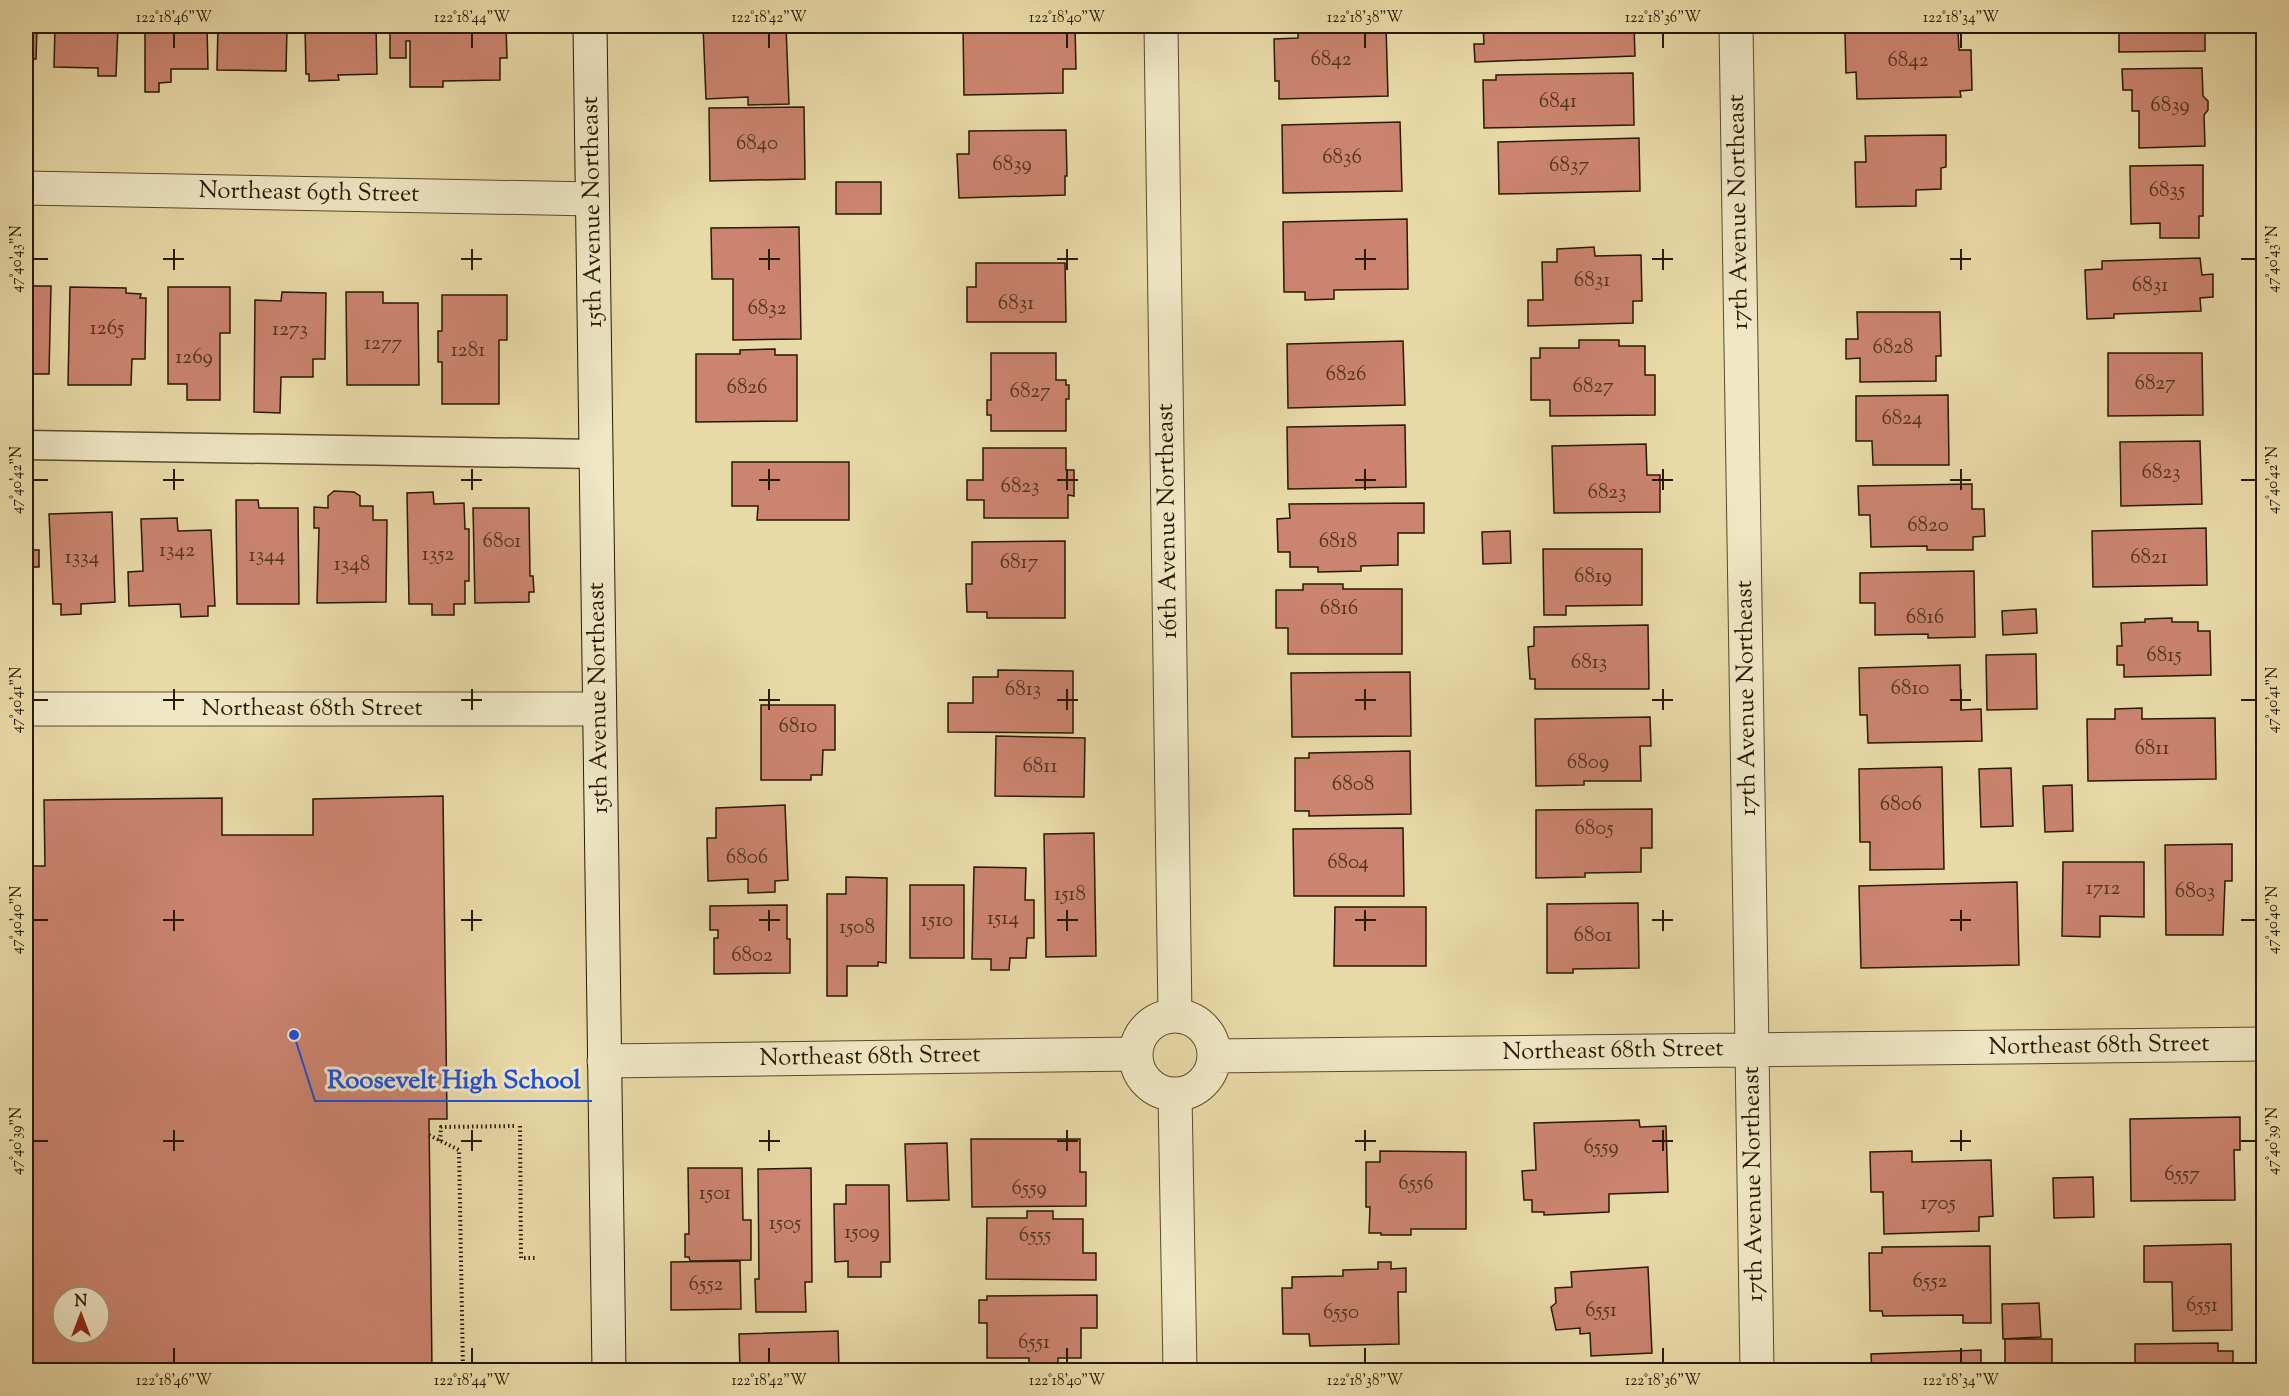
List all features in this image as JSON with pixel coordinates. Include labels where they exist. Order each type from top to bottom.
[{"type":"street","name":"15th Avenue Northeast","points":[[590,26],[609,1371]]},
{"type":"street","name":"16th Avenue Northeast","points":[[1161,26],[1175,1016]]},
{"type":"street","name":"17th Avenue Northeast","points":[[1736,26],[1757,1371]]},
{"type":"street","name":"Northeast 69th Street","points":[[26,188],[592,199]]},
{"type":"street","name":"Northeast 68th Street","points":[[26,709],[599,709]]},
{"type":"street","points":[[1175,1016],[1189,1018],[1200,1025],[1209,1035],[1214,1056],[1209,1074],[1201,1085],[1190,1092],[1175,1095],[1166,1094],[1144,1081],[1138,1070],[1135,1054],[1141,1033],[1150,1024],[1162,1018],[1175,1016]]},
{"type":"street","name":"Northeast 68th Street","points":[[1214,1056],[2264,1044]]},
{"type":"street","name":"Northeast 68th Street","points":[[604,1061],[1135,1054]]},
{"type":"street","points":[[1175,1095],[1180,1371]]},
{"type":"lane","points":[[26,445],[596,454]]},
{"type":"path","points":[[440,1141],[441,1127],[518,1126],[521,1258],[537,1258]]},
{"type":"path","points":[[429,1135],[459,1150],[463,1371]]},
{"type":"building","points":[[26,26],[37,26],[36,59],[31,59],[30,66],[26,66]]},
{"type":"building","points":[[55,26],[118,26],[116,76],[98,76],[98,68],[54,67]]},
{"type":"building","points":[[145,26],[207,26],[208,69],[171,69],[171,82],[159,83],[159,92],[145,92]]},
{"type":"building","points":[[218,26],[291,26],[287,27],[286,71],[217,70]]},
{"type":"building","points":[[305,26],[376,26],[377,74],[338,75],[339,80],[309,81],[309,74],[306,74]]},
{"type":"building","points":[[390,26],[506,26],[507,58],[500,58],[500,80],[443,81],[443,87],[410,87],[410,41],[406,41],[406,58],[390,58]]},
{"type":"building","points":[[703,26],[786,26],[789,104],[748,105],[748,97],[706,99]]},
{"type":"building","points":[[963,26],[1075,26],[1076,69],[1063,69],[1063,93],[964,95]]},
{"type":"building","points":[[1298,26],[1386,26],[1388,96],[1279,99],[1279,81],[1275,81],[1274,39],[1298,38]]},
{"type":"building","points":[[1483,26],[1634,26],[1635,56],[1475,62],[1474,44],[1484,44]]},
{"type":"building","points":[[2119,26],[2215,26],[2215,28],[2205,28],[2205,51],[2119,52]]},
{"type":"building","points":[[1958,31],[1959,50],[1971,50],[1972,90],[1960,91],[1961,97],[1857,99],[1856,72],[1846,73],[1845,33]]},
{"type":"building","points":[[2202,68],[2203,96],[2208,101],[2208,110],[2204,115],[2205,146],[2139,148],[2139,111],[2132,111],[2132,90],[2123,90],[2122,69]]},
{"type":"building","points":[[1633,73],[1634,125],[1484,128],[1483,80],[1496,80],[1496,75]]},
{"type":"building","points":[[804,107],[805,179],[710,181],[709,108]]},
{"type":"building","points":[[1400,122],[1402,191],[1283,193],[1282,125]]},
{"type":"building","points":[[1066,130],[1065,195],[959,198],[957,154],[969,154],[969,131]]},
{"type":"building","points":[[1946,135],[1946,167],[1941,168],[1941,189],[1916,190],[1916,206],[1856,207],[1855,162],[1866,162],[1865,136]]},
{"type":"building","points":[[1639,138],[1640,191],[1499,194],[1498,142]]},
{"type":"building","points":[[2203,165],[2203,216],[2199,216],[2199,238],[2160,238],[2160,223],[2131,224],[2130,166]]},
{"type":"building","points":[[836,182],[881,182],[881,214],[836,214]]},
{"type":"building","points":[[1407,219],[1408,289],[1334,290],[1334,299],[1305,300],[1305,292],[1284,292],[1283,222]]},
{"type":"building","points":[[799,227],[801,339],[733,340],[733,279],[712,279],[711,228]]},
{"type":"building","points":[[1594,247],[1595,256],[1641,255],[1642,301],[1633,301],[1633,323],[1528,326],[1528,300],[1543,300],[1542,262],[1557,262],[1557,249]]},
{"type":"building","points":[[2200,258],[2202,275],[2213,274],[2213,297],[2200,298],[2201,311],[2114,314],[2114,318],[2087,319],[2085,270],[2102,269],[2102,261]]},
{"type":"building","points":[[976,263],[1065,263],[1066,322],[967,322],[967,287],[976,287]]},
{"type":"building","points":[[26,286],[51,286],[49,374],[26,374]]},
{"type":"building","points":[[70,287],[126,288],[126,293],[141,294],[140,298],[146,298],[145,359],[132,359],[131,385],[68,385]]},
{"type":"building","points":[[168,287],[230,287],[230,333],[220,333],[220,400],[187,400],[187,384],[168,384]]},
{"type":"building","points":[[282,292],[326,293],[325,359],[313,359],[313,377],[281,377],[280,413],[254,412],[255,300],[281,301]]},
{"type":"building","points":[[346,292],[383,292],[383,303],[418,303],[419,385],[347,385]]},
{"type":"building","points":[[442,295],[507,295],[507,340],[499,340],[499,404],[442,404],[442,362],[438,362],[438,331],[442,331]]},
{"type":"building","points":[[1857,312],[1940,312],[1941,356],[1936,356],[1936,381],[1860,382],[1860,358],[1846,359],[1846,339],[1858,339]]},
{"type":"building","points":[[1579,340],[1619,340],[1619,346],[1645,346],[1645,375],[1655,375],[1655,415],[1550,416],[1550,400],[1531,400],[1531,358],[1540,358],[1540,348],[1579,348]]},
{"type":"building","points":[[1403,341],[1405,405],[1288,408],[1287,344]]},
{"type":"building","points":[[775,349],[775,355],[797,355],[797,421],[696,422],[696,354],[740,354],[740,350]]},
{"type":"building","points":[[991,353],[1056,353],[1056,380],[1066,380],[1066,385],[1069,385],[1069,399],[1066,399],[1066,431],[991,431],[991,415],[987,415],[987,400],[991,400]]},
{"type":"building","points":[[2108,353],[2202,353],[2203,415],[2108,416]]},
{"type":"building","points":[[1948,395],[1949,465],[1873,465],[1872,441],[1856,441],[1856,396]]},
{"type":"building","points":[[1405,425],[1406,487],[1288,489],[1287,427]]},
{"type":"building","points":[[2200,441],[2202,504],[2121,506],[2120,442]]},
{"type":"building","points":[[1646,444],[1647,475],[1660,475],[1660,512],[1554,513],[1552,446]]},
{"type":"building","points":[[983,448],[1066,448],[1066,470],[1074,470],[1074,496],[1068,495],[1068,518],[984,518],[984,500],[967,500],[967,480],[983,480]]},
{"type":"building","points":[[732,462],[849,462],[849,520],[757,520],[758,506],[732,506]]},
{"type":"building","points":[[1972,484],[1972,509],[1984,509],[1985,536],[1973,537],[1973,550],[1927,550],[1927,546],[1871,547],[1870,515],[1859,515],[1858,486]]},
{"type":"building","points":[[334,491],[354,492],[360,496],[360,506],[373,506],[373,520],[387,520],[386,602],[317,603],[319,528],[314,528],[314,507],[328,508],[328,496]]},
{"type":"building","points":[[433,492],[434,504],[464,503],[465,529],[469,529],[469,581],[465,581],[465,604],[454,604],[454,615],[432,615],[432,604],[409,604],[407,493]]},
{"type":"building","points":[[236,500],[258,500],[259,508],[298,508],[299,604],[237,604]]},
{"type":"building","points":[[1424,503],[1424,533],[1398,533],[1398,565],[1361,566],[1361,571],[1318,572],[1318,567],[1290,567],[1290,552],[1278,552],[1277,519],[1290,518],[1289,504]]},
{"type":"building","points":[[473,508],[529,508],[530,576],[533,576],[534,592],[529,592],[529,602],[475,603]]},
{"type":"building","points":[[112,512],[115,602],[81,604],[81,614],[61,615],[61,604],[53,604],[49,514]]},
{"type":"building","points":[[177,518],[178,531],[211,530],[215,606],[208,606],[208,616],[181,617],[180,604],[129,606],[128,572],[143,571],[141,519]]},
{"type":"building","points":[[26,525],[31,525],[31,550],[39,550],[39,567],[33,567],[33,606],[26,606]]},
{"type":"building","points":[[2206,528],[2207,585],[2093,587],[2092,531]]},
{"type":"building","points":[[1510,531],[1511,563],[1483,564],[1482,532]]},
{"type":"building","points":[[1065,541],[1065,618],[987,618],[987,612],[967,612],[966,584],[972,584],[972,542]]},
{"type":"building","points":[[1543,549],[1642,549],[1642,605],[1566,606],[1566,615],[1544,615]]},
{"type":"building","points":[[1974,571],[1975,637],[1928,638],[1928,634],[1875,635],[1875,603],[1860,603],[1860,573]]},
{"type":"building","points":[[1303,584],[1343,584],[1343,589],[1402,589],[1402,654],[1288,654],[1288,628],[1276,628],[1276,590],[1303,590]]},
{"type":"building","points":[[2036,609],[2037,633],[2003,635],[2002,611]]},
{"type":"building","points":[[2172,618],[2172,622],[2198,622],[2198,631],[2210,631],[2211,675],[2124,677],[2124,665],[2117,665],[2117,646],[2122,646],[2121,623]]},
{"type":"building","points":[[1648,625],[1649,689],[1535,689],[1535,679],[1530,679],[1528,647],[1534,646],[1534,627]]},
{"type":"building","points":[[2036,654],[2037,709],[1987,710],[1986,655]]},
{"type":"building","points":[[1960,665],[1961,710],[1981,709],[1982,741],[1868,743],[1867,715],[1860,715],[1859,668]]},
{"type":"building","points":[[998,670],[1073,671],[1073,733],[948,732],[948,703],[973,703],[973,677],[998,677]]},
{"type":"building","points":[[1410,672],[1411,736],[1292,737],[1291,673]]},
{"type":"building","points":[[761,705],[835,705],[835,750],[823,750],[822,775],[811,775],[811,780],[761,780]]},
{"type":"building","points":[[2142,708],[2142,719],[2215,718],[2216,779],[2088,781],[2087,719],[2115,719],[2115,709]]},
{"type":"building","points":[[1650,717],[1651,746],[1640,746],[1641,781],[1584,781],[1584,785],[1536,786],[1535,719]]},
{"type":"building","points":[[996,736],[1085,738],[1084,797],[995,796]]},
{"type":"building","points":[[1410,751],[1411,814],[1309,816],[1309,811],[1295,811],[1295,758],[1309,758],[1309,753]]},
{"type":"building","points":[[1942,767],[1944,869],[1870,870],[1870,842],[1860,842],[1859,769]]},
{"type":"building","points":[[2011,768],[2013,826],[1981,827],[1979,769]]},
{"type":"building","points":[[2072,785],[2073,831],[2045,832],[2043,786]]},
{"type":"building","points":[[443,796],[447,1119],[429,1119],[432,1370],[26,1370],[26,866],[45,866],[44,800],[222,798],[222,835],[313,835],[313,799]]},
{"type":"building","points":[[785,805],[788,880],[775,881],[775,892],[748,893],[748,879],[708,881],[707,838],[716,838],[716,808]]},
{"type":"building","points":[[1652,809],[1652,848],[1641,848],[1641,872],[1585,873],[1585,877],[1536,878],[1536,810]]},
{"type":"building","points":[[1403,828],[1404,896],[1294,896],[1293,829]]},
{"type":"building","points":[[1094,833],[1096,956],[1046,957],[1044,834]]},
{"type":"building","points":[[2232,844],[2232,881],[2225,881],[2223,935],[2166,935],[2165,845]]},
{"type":"building","points":[[2063,862],[2144,862],[2144,917],[2100,916],[2100,937],[2062,936]]},
{"type":"building","points":[[974,867],[1026,868],[1025,900],[1034,900],[1034,938],[1027,938],[1026,958],[1010,958],[1009,970],[991,970],[991,959],[972,959]]},
{"type":"building","points":[[846,877],[887,878],[886,963],[878,962],[878,966],[847,966],[847,996],[827,996],[827,894],[846,894]]},
{"type":"building","points":[[2017,882],[2019,965],[1861,968],[1859,886]]},
{"type":"building","points":[[910,885],[964,885],[964,958],[910,958]]},
{"type":"building","points":[[1638,903],[1639,968],[1573,969],[1573,973],[1547,973],[1547,904]]},
{"type":"building","points":[[787,905],[790,973],[714,974],[714,938],[718,938],[718,930],[710,930],[710,906]]},
{"type":"building","points":[[1335,907],[1426,907],[1426,966],[1334,966]]},
{"type":"building","points":[[2240,1117],[2240,1150],[2234,1150],[2235,1200],[2131,1201],[2130,1119]]},
{"type":"building","points":[[1639,1120],[1640,1127],[1666,1126],[1668,1192],[1609,1194],[1609,1212],[1544,1215],[1544,1212],[1532,1212],[1532,1200],[1524,1200],[1522,1171],[1536,1170],[1534,1123]]},
{"type":"building","points":[[971,1139],[1080,1139],[1080,1172],[1086,1172],[1086,1206],[972,1207]]},
{"type":"building","points":[[947,1143],[949,1200],[907,1201],[905,1144]]},
{"type":"building","points":[[1380,1151],[1466,1152],[1466,1229],[1411,1229],[1411,1235],[1369,1233],[1370,1207],[1366,1207],[1366,1162],[1380,1162]]},
{"type":"building","points":[[1912,1151],[1912,1162],[1991,1160],[1993,1216],[1979,1217],[1979,1231],[1884,1234],[1883,1192],[1871,1192],[1870,1152]]},
{"type":"building","points":[[688,1168],[742,1168],[743,1220],[751,1220],[751,1260],[690,1261],[689,1257],[685,1257],[685,1234],[689,1234]]},
{"type":"building","points":[[811,1168],[812,1282],[805,1282],[806,1312],[756,1312],[755,1279],[759,1279],[758,1169]]},
{"type":"building","points":[[2093,1177],[2094,1217],[2054,1218],[2053,1178]]},
{"type":"building","points":[[846,1185],[889,1185],[890,1262],[881,1262],[881,1277],[848,1277],[848,1261],[835,1262],[834,1204],[846,1204]]},
{"type":"building","points":[[1027,1211],[1053,1211],[1053,1219],[1083,1219],[1083,1253],[1096,1253],[1096,1280],[986,1279],[987,1218],[1027,1218]]},
{"type":"building","points":[[2231,1244],[2232,1330],[2173,1331],[2172,1282],[2144,1282],[2144,1246]]},
{"type":"building","points":[[1990,1246],[1991,1323],[1963,1323],[1963,1315],[1883,1316],[1882,1311],[1870,1311],[1869,1253],[1882,1253],[1882,1247]]},
{"type":"building","points":[[740,1261],[741,1309],[671,1310],[671,1262]]},
{"type":"building","points":[[1378,1262],[1391,1262],[1391,1269],[1406,1268],[1406,1292],[1398,1292],[1399,1344],[1310,1346],[1309,1334],[1283,1334],[1282,1288],[1292,1288],[1292,1277],[1343,1276],[1343,1270],[1378,1269]]},
{"type":"building","points":[[1648,1267],[1652,1353],[1591,1356],[1590,1333],[1580,1334],[1580,1328],[1556,1330],[1551,1307],[1556,1303],[1555,1288],[1572,1287],[1571,1272]]},
{"type":"building","points":[[1097,1295],[1097,1328],[1081,1328],[1081,1358],[1058,1358],[1058,1366],[1029,1367],[1029,1358],[987,1358],[987,1323],[979,1323],[979,1300],[987,1300],[987,1296]]},
{"type":"building","points":[[2039,1303],[2041,1337],[2003,1339],[2002,1304]]},
{"type":"building","points":[[838,1331],[839,1370],[740,1370],[739,1334]]},
{"type":"building","points":[[2005,1339],[2052,1339],[2052,1370],[2005,1370]]},
{"type":"building","points":[[2218,1343],[2218,1351],[2233,1351],[2233,1370],[2135,1370],[2135,1344]]},
{"type":"building","points":[[1981,1350],[1981,1370],[1872,1370],[1871,1354]]},
{"type":"place","name":"Roosevelt High School","points":[[294,1035]]}]
